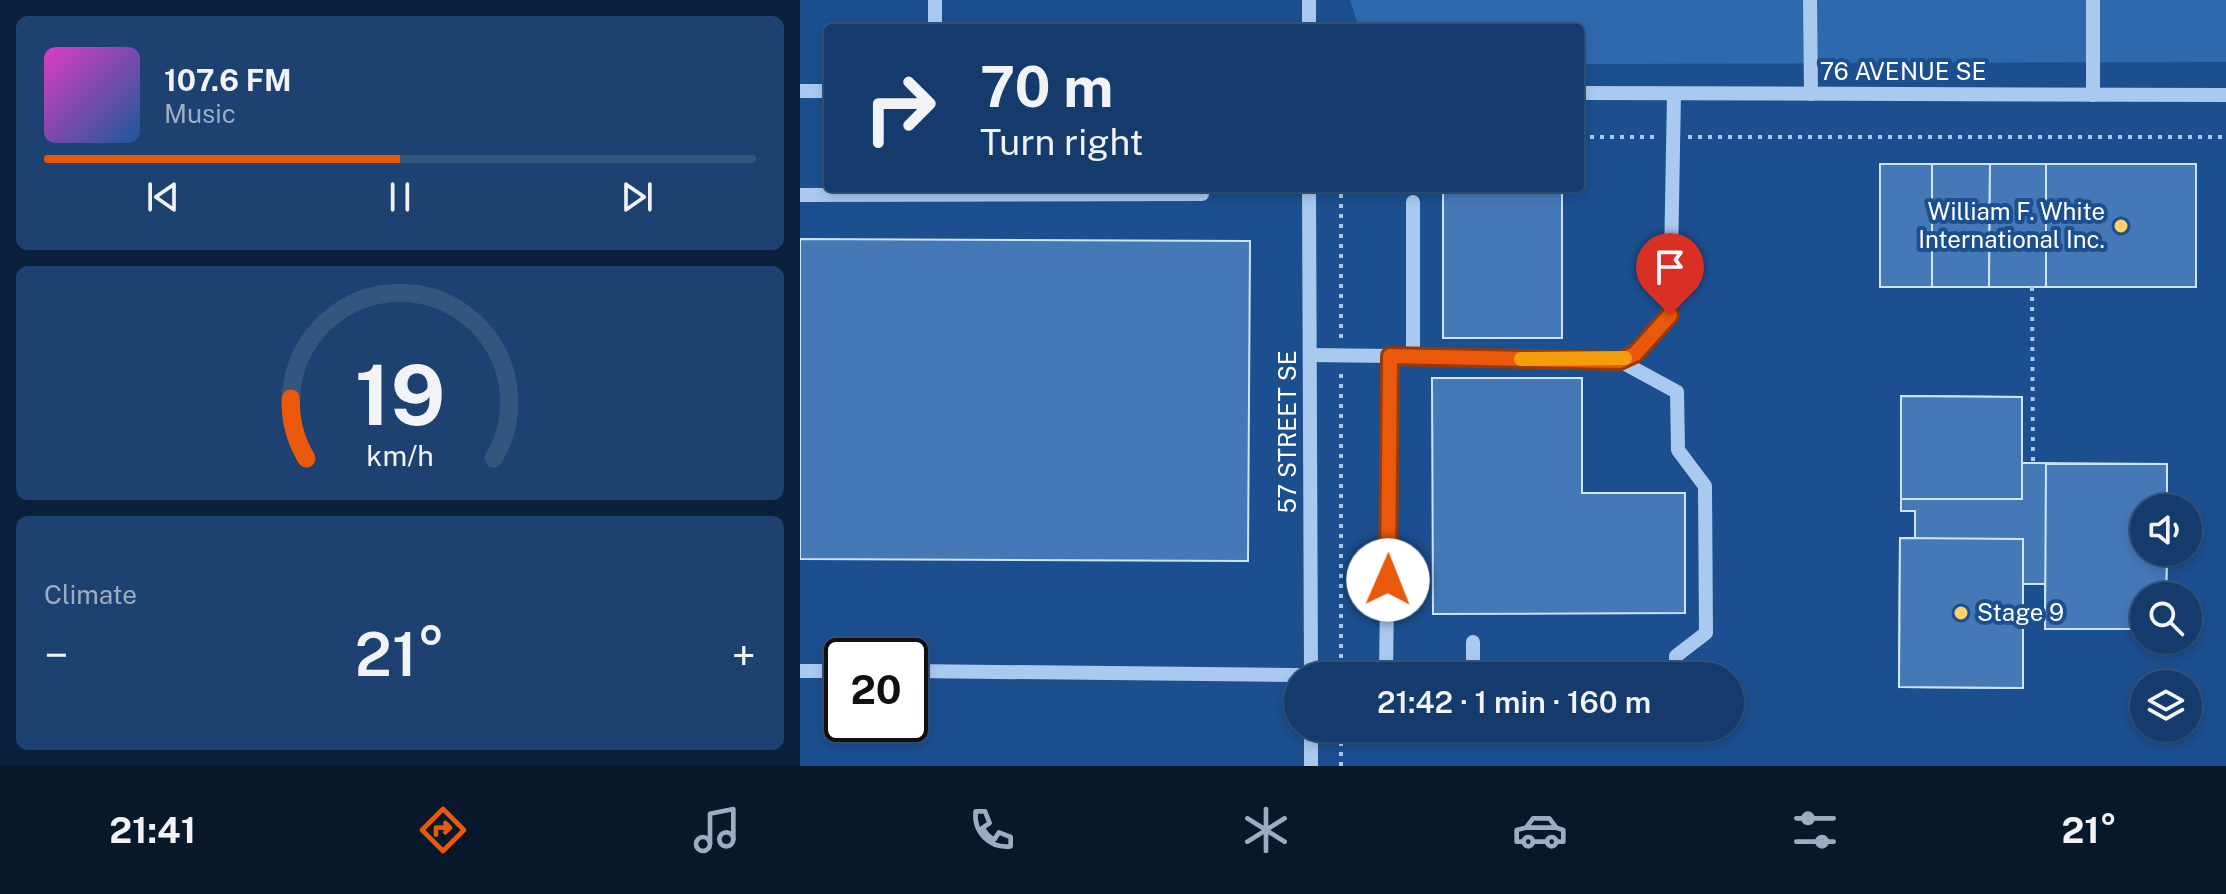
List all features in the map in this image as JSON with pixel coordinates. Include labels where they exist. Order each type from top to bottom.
[{"type":"street","points":[[935,0],[935,24]]},
{"type":"street","points":[[1309,0],[1309,24]]},
{"type":"street","points":[[1810,0],[1811,94]]},
{"type":"street","points":[[2093,0],[2093,95]]},
{"type":"street","points":[[800,91],[824,91]]},
{"type":"street","name":"76 AVENUE SE","points":[[1584,93],[2226,95]]},
{"type":"street","points":[[1310,355],[1620,361],[1635,354],[1670,315],[1674,94]]},
{"type":"street","points":[[800,195],[934,192],[1202,194]]},
{"type":"street","name":"57 STREET SE","points":[[1309,192],[1311,662]]},
{"type":"street","points":[[1413,202],[1413,356]]},
{"type":"street","points":[[1387,662],[1390,356]]},
{"type":"street","points":[[1620,361],[1677,392],[1678,450],[1705,486],[1706,633],[1676,656],[1676,662]]},
{"type":"street","points":[[1473,642],[1473,662]]},
{"type":"street","points":[[800,671],[824,671]]},
{"type":"street","points":[[928,671],[1284,675]]},
{"type":"street","points":[[1311,742],[1311,766]]},
{"type":"path","points":[[1584,137],[2226,137]]},
{"type":"path","points":[[1341,192],[1341,662]]},
{"type":"path","points":[[2032,287],[2033,464]]},
{"type":"path","points":[[1341,742],[1341,766]]},
{"type":"shaded area","points":[[1350,0],[2226,0],[2226,62],[1584,64],[1584,24],[1358,24]]},
{"type":"building","points":[[1880,164],[2196,164],[2196,287],[1880,287]]},
{"type":"building","points":[[1880,164],[1932,164],[1932,287],[1880,287]]},
{"type":"building","points":[[1932,164],[1990,164],[1989,287],[1932,287]]},
{"type":"building","points":[[1990,164],[2046,164],[2046,287],[1989,287]]},
{"type":"building","name":"William F. White International Inc.","points":[[2046,164],[2196,164],[2196,287],[2046,287]]},
{"type":"building","points":[[1443,192],[1562,192],[1562,338],[1443,338]]},
{"type":"building","points":[[800,239],[1250,241],[1248,561],[800,559]]},
{"type":"building","points":[[1432,378],[1582,378],[1582,493],[1685,493],[1685,613],[1433,614]]},
{"type":"building","points":[[1901,396],[2022,397],[2022,463],[2167,464],[2167,494],[2130,494],[2130,566],[2167,566],[2166,582],[2130,582],[2130,629],[2045,629],[2045,584],[2023,584],[2023,688],[1899,687],[1900,538],[1915,538],[1915,511],[1901,511]]},
{"type":"building","points":[[1901,396],[2022,397],[2022,499],[1901,499]]},
{"type":"building","points":[[2046,464],[2167,464],[2167,494],[2130,494],[2130,566],[2167,566],[2166,582],[2130,582],[2130,629],[2045,629]]},
{"type":"building","name":"Stage 9","points":[[1900,538],[2023,539],[2023,688],[1899,687]]},
{"type":"slow traffic","points":[[1521,359],[1620,361],[1625,358]]},
{"type":"place","name":"William F. White International Inc.","points":[[2121,226]]},
{"type":"place","name":"Stage 9","points":[[1961,613]]},
{"type":"route","points":[[1388,580],[1390,356],[1620,361],[1635,354],[1670,315]]}]
